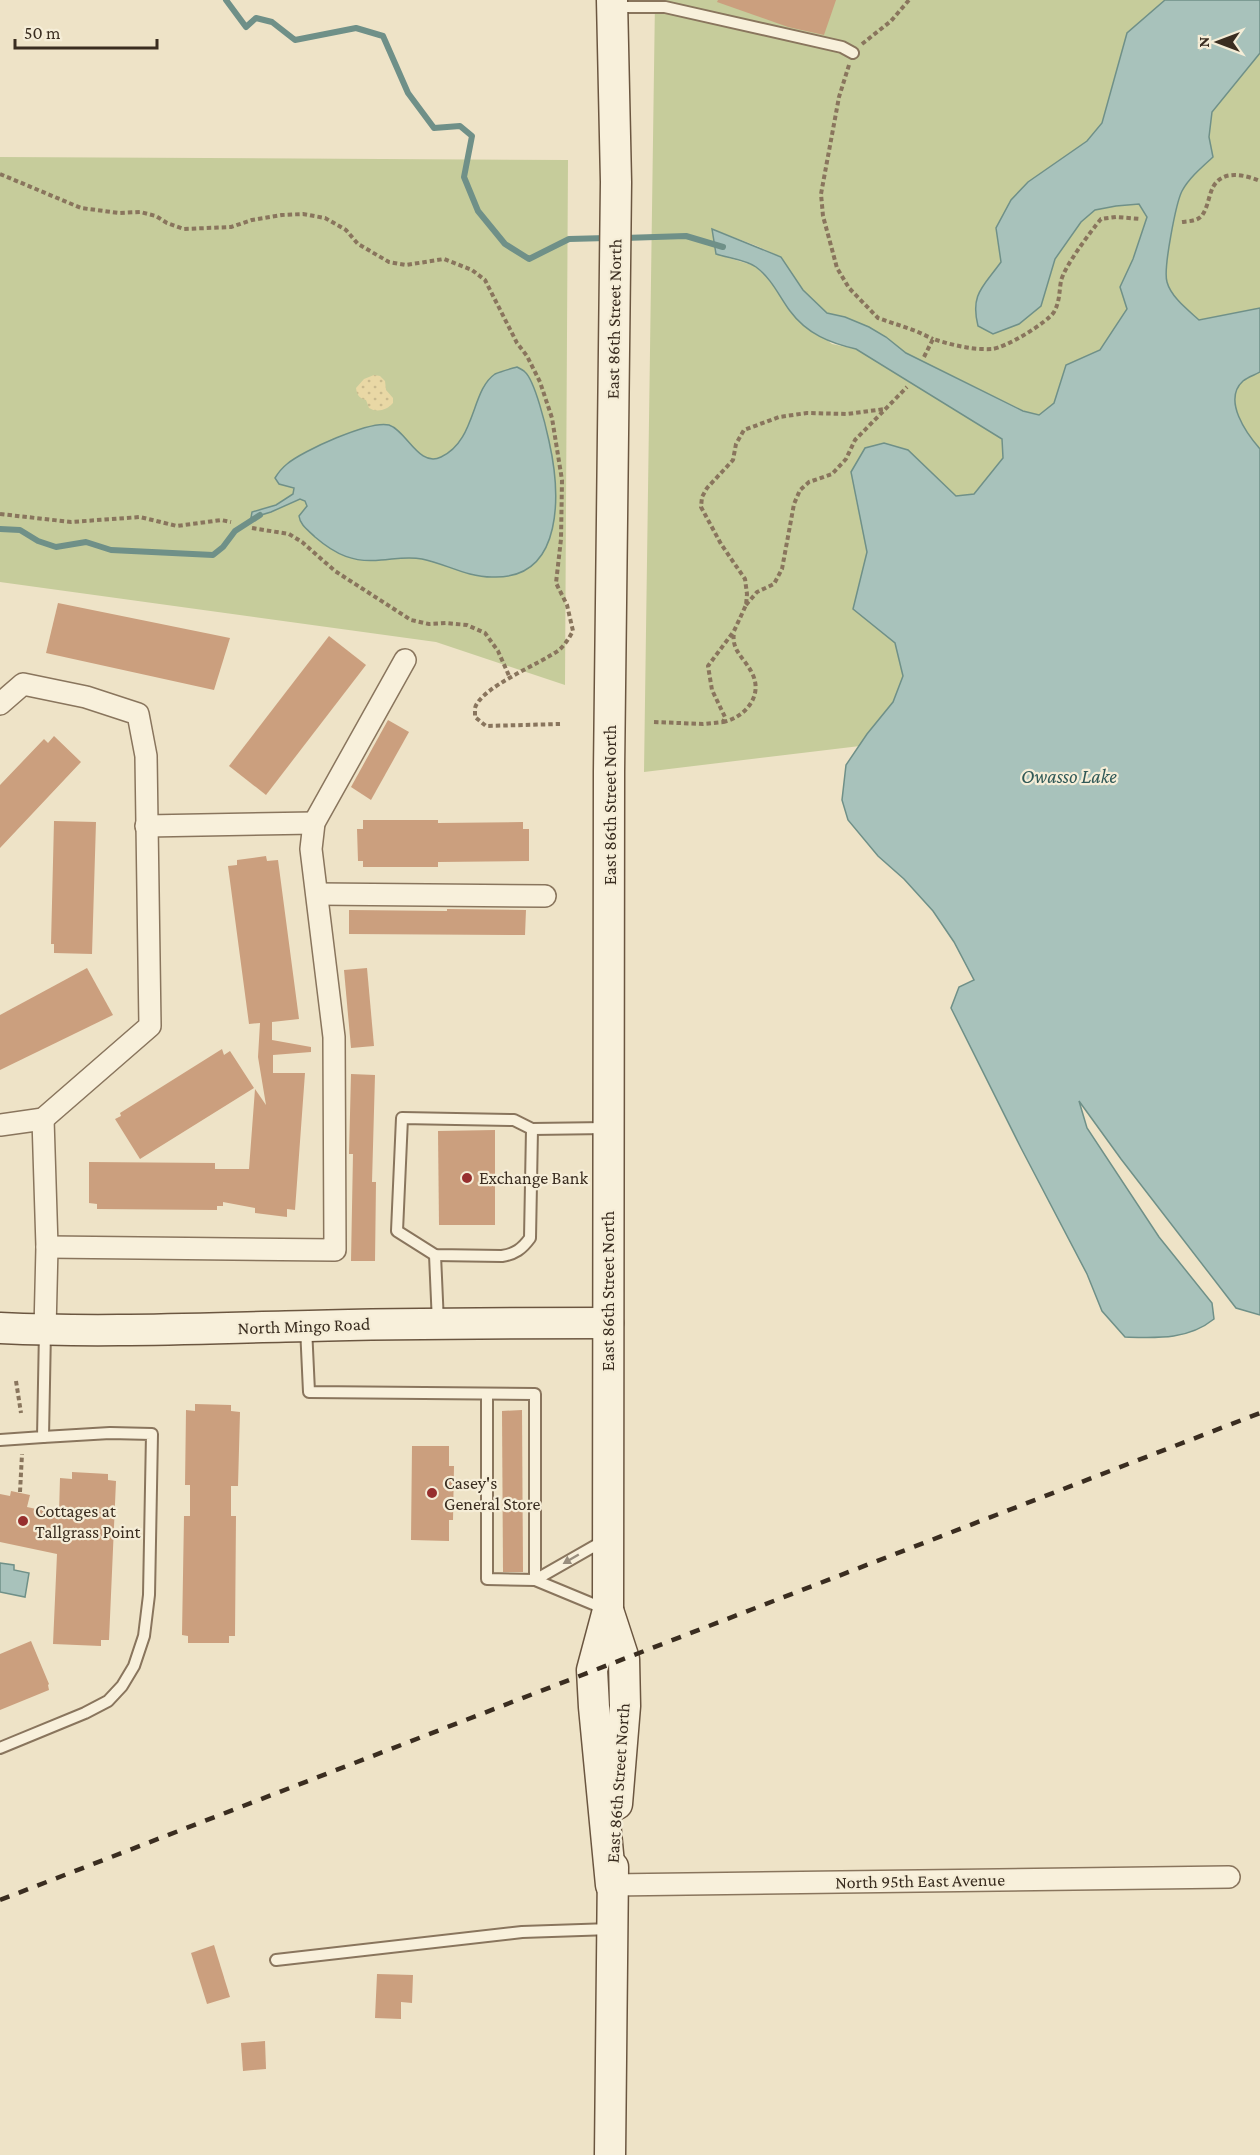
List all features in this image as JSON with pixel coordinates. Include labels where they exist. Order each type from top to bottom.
[{"type":"street","name":"East 86th Street North","points":[[610,2155],[611,1885],[625,1706],[624,1659],[608,1610],[609,772],[616,182],[612,4]]},
{"type":"street","points":[[47,1247],[335,1250],[334,1037],[311,849],[314,823],[405,660]]},
{"type":"street","points":[[0,704],[23,684],[86,697],[138,714],[146,756],[150,1026],[43,1119],[0,1125]]},
{"type":"street","points":[[146,826],[314,823]]},
{"type":"street","points":[[317,894],[545,896]]},
{"type":"street","points":[[43,1119],[47,1247],[45,1330]]},
{"type":"street","name":"North Mingo Road","points":[[0,1328],[183,1330],[438,1323],[608,1323]]},
{"type":"street","name":"North 95th East Avenue","points":[[611,1885],[1229,1877]]},
{"type":"lane","points":[[612,4],[665,6],[842,47],[852,53]]},
{"type":"lane","points":[[532,1129],[530,1238],[522,1248],[512,1254],[435,1255],[397,1231],[402,1118],[514,1120],[532,1129],[609,1128]]},
{"type":"lane","points":[[435,1255],[438,1323]]},
{"type":"lane","points":[[306,1326],[309,1392],[535,1394],[535,1580]]},
{"type":"lane","points":[[43,1437],[45,1330]]},
{"type":"lane","points":[[487,1394],[487,1579],[535,1580],[608,1610]]},
{"type":"lane","points":[[0,1440],[110,1433],[152,1434],[149,1595],[144,1636],[135,1666],[122,1686],[108,1701],[85,1713],[0,1748]]},
{"type":"lane","points":[[535,1580],[608,1538]]},
{"type":"lane","points":[[276,1960],[522,1932],[611,1929]]},
{"type":"path","points":[[909,0],[891,21],[852,53],[840,97],[821,194],[823,216],[837,268],[849,288],[878,318],[954,346],[994,349],[1041,326],[1054,312],[1061,295],[1061,279],[1101,219],[1116,217],[1140,219]]},
{"type":"path","points":[[0,174],[81,208],[148,214],[184,229],[231,227],[252,220],[282,215],[303,214],[325,218],[346,230],[358,244],[389,262],[406,266],[444,259],[472,270],[485,280],[540,382],[552,418],[562,480],[561,539],[556,583],[567,605],[573,631],[561,648],[510,678],[480,700],[475,709],[475,717],[486,726],[560,724]]},
{"type":"path","points":[[1182,222],[1195,221],[1203,215],[1214,186],[1220,179],[1229,175],[1241,175],[1260,181]]},
{"type":"path","points":[[924,357],[933,339]]},
{"type":"path","points":[[723,722],[725,717],[712,690],[708,666],[734,631],[746,605],[757,592],[774,584],[782,569],[794,504],[800,490],[809,482],[832,474],[846,459],[855,440],[907,387]]},
{"type":"path","points":[[746,605],[745,579],[721,544],[701,507],[702,497],[707,488],[733,460],[736,444],[744,430],[779,417],[807,413],[847,414],[885,409]]},
{"type":"path","points":[[0,514],[71,522],[140,517],[177,526],[221,520],[231,522]]},
{"type":"path","points":[[252,528],[289,534],[302,542],[335,571],[411,620],[429,624],[467,625],[485,633],[498,651],[510,678]]},
{"type":"path","points":[[654,723],[723,722],[741,715],[754,697],[753,675],[735,650],[732,641],[734,631]]},
{"type":"path","points":[[16,1382],[21,1413]]},
{"type":"path","points":[[20,1492],[22,1454]]},
{"type":"green space","points":[[655,0],[1165,0],[1127,33],[1102,123],[1087,141],[1028,182],[1011,200],[996,228],[1001,262],[978,294],[1048,281],[1055,259],[1081,222],[1095,210],[1139,204],[1147,217],[1133,259],[1120,287],[1127,309],[1100,350],[1066,365],[1054,403],[1039,415],[1024,411],[905,353],[886,337],[845,317],[827,313],[803,290],[781,257],[712,229],[716,254],[755,266],[775,287],[790,312],[832,344],[856,349],[1002,439],[1003,458],[974,494],[956,496],[908,450],[884,443],[865,448],[855,494],[867,552],[854,609],[895,643],[903,676],[893,702],[860,746],[644,772]]},
{"type":"green space","points":[[1260,53],[1260,308],[1199,320],[1176,298],[1167,282],[1168,251],[1177,208],[1185,186],[1213,157],[1209,137],[1212,112]]},
{"type":"green space","points":[[0,157],[568,160],[565,685],[436,642],[0,582]]},
{"type":"green space","points":[[1260,372],[1260,449],[1243,426],[1235,398],[1237,389],[1243,381]]},
{"type":"sand","points":[[374,375],[380,376],[385,381],[386,390],[393,398],[393,403],[382,410],[369,408],[366,400],[360,397],[356,390],[364,379]]},
{"type":"water","name":"Owasso Lake","points":[[1165,0],[1260,0],[1260,53],[1212,112],[1209,137],[1213,157],[1192,177],[1182,191],[1171,236],[1166,275],[1172,293],[1199,320],[1260,308],[1260,372],[1243,381],[1237,389],[1235,398],[1243,426],[1260,449],[1260,1315],[1236,1308],[1079,1101],[1087,1128],[1159,1237],[1212,1303],[1214,1319],[1194,1331],[1172,1336],[1125,1337],[1102,1311],[1087,1274],[951,1008],[959,987],[974,980],[954,942],[933,911],[904,879],[878,856],[848,820],[842,800],[846,765],[893,702],[903,676],[895,643],[853,609],[867,552],[851,472],[865,448],[884,443],[908,450],[956,496],[974,494],[1003,458],[1002,439],[856,349],[837,344],[811,332],[790,311],[771,282],[756,267],[716,254],[712,229],[781,257],[803,290],[827,313],[845,317],[869,327],[906,353],[1023,411],[1039,415],[1054,403],[1066,365],[1100,350],[1127,309],[1120,287],[1133,259],[1147,217],[1139,204],[1095,210],[1081,222],[1055,259],[1041,306],[1019,324],[993,334],[978,326],[976,306],[980,291],[1001,262],[996,228],[1011,200],[1028,182],[1087,141],[1102,123],[1127,33]]},
{"type":"water","points":[[517,367],[529,377],[543,415],[553,461],[555,483],[552,528],[545,548],[534,564],[516,574],[492,577],[465,573],[417,558],[371,561],[354,559],[338,553],[323,543],[303,525],[299,516],[307,506],[305,501],[300,499],[251,518],[252,512],[276,505],[293,494],[294,488],[279,484],[275,478],[295,458],[336,438],[367,427],[389,425],[426,457],[433,459],[441,457],[461,440],[487,382],[495,374]]},
{"type":"water","points":[[0,1563],[14,1565],[14,1570],[29,1573],[25,1597],[0,1592]]},
{"type":"building","points":[[718,0],[836,0],[824,35],[788,27],[717,2]]},
{"type":"building","points":[[58,603],[230,638],[214,690],[46,653]]},
{"type":"building","points":[[329,636],[366,665],[266,795],[229,766]]},
{"type":"building","points":[[388,720],[409,732],[371,800],[351,787]]},
{"type":"building","points":[[54,736],[81,762],[0,848],[0,785],[44,739],[48,743]]},
{"type":"building","points":[[363,820],[438,820],[438,823],[523,822],[523,829],[529,829],[529,861],[438,862],[438,867],[363,867],[363,861],[358,861],[357,829],[363,829]]},
{"type":"building","points":[[54,821],[96,822],[92,954],[54,953],[54,944],[51,944]]},
{"type":"building","points":[[266,856],[267,861],[278,860],[299,1019],[272,1022],[272,1040],[311,1047],[311,1052],[273,1055],[273,1073],[305,1073],[295,1210],[287,1209],[287,1217],[255,1213],[255,1208],[223,1202],[223,1206],[217,1206],[217,1210],[97,1209],[97,1204],[89,1203],[89,1162],[215,1163],[215,1169],[249,1169],[255,1089],[266,1105],[258,1057],[260,1023],[249,1024],[228,866],[237,865],[237,860]]},
{"type":"building","points":[[447,909],[526,910],[525,935],[349,934],[349,910],[447,911]]},
{"type":"building","points":[[87,968],[113,1015],[0,1070],[0,1015]]},
{"type":"building","points":[[367,968],[374,1046],[351,1048],[344,970]]},
{"type":"building","points":[[222,1049],[224,1055],[230,1051],[254,1088],[140,1159],[115,1119],[121,1116],[120,1113]]},
{"type":"building","points":[[351,1074],[375,1075],[372,1182],[376,1182],[375,1261],[351,1261],[353,1154],[349,1154]]},
{"type":"building","name":"Exchange Bank","points":[[495,1130],[495,1225],[439,1225],[438,1131]]},
{"type":"building","points":[[195,1404],[231,1405],[231,1411],[240,1412],[238,1486],[231,1486],[231,1516],[236,1516],[235,1636],[229,1636],[229,1643],[188,1643],[188,1636],[182,1635],[184,1516],[190,1516],[190,1485],[185,1485],[186,1410],[195,1411]]},
{"type":"building","points":[[522,1410],[523,1572],[503,1572],[502,1411]]},
{"type":"building","name":"Casey's General Store","points":[[412,1446],[449,1446],[449,1466],[454,1466],[453,1520],[449,1520],[449,1541],[411,1540]]},
{"type":"building","points":[[72,1472],[108,1474],[108,1480],[116,1481],[109,1640],[101,1640],[101,1646],[53,1644],[57,1554],[0,1542],[0,1494],[10,1496],[11,1491],[30,1495],[27,1507],[59,1514],[60,1478],[72,1479]]},
{"type":"building","points":[[31,1641],[49,1684],[49,1690],[0,1710],[0,1654]]},
{"type":"building","points":[[214,1945],[230,1997],[207,2004],[191,1953]]},
{"type":"building","points":[[377,1974],[413,1975],[412,2003],[401,2002],[401,2019],[375,2018]]},
{"type":"building","points":[[265,2041],[266,2069],[243,2071],[241,2043]]},
{"type":"waterway","points":[[226,0],[246,27],[256,18],[272,22],[295,40],[356,28],[383,36],[408,93],[434,128],[460,126],[472,136],[464,177],[478,211],[505,244],[529,259],[569,239],[607,238]]},
{"type":"waterway","points":[[624,238],[686,236],[723,247]]},
{"type":"waterway","points":[[0,529],[20,530],[38,541],[56,547],[86,542],[111,550],[213,555],[223,547],[235,531],[260,515]]},
{"type":"railway","points":[[0,1900],[1260,1413]]},
{"type":"place","name":"Exchange Bank","points":[[467,1178]]},
{"type":"place","name":"Casey's General Store","points":[[432,1493]]},
{"type":"place","name":"Cottages at Tallgrass Point","points":[[23,1521]]}]
